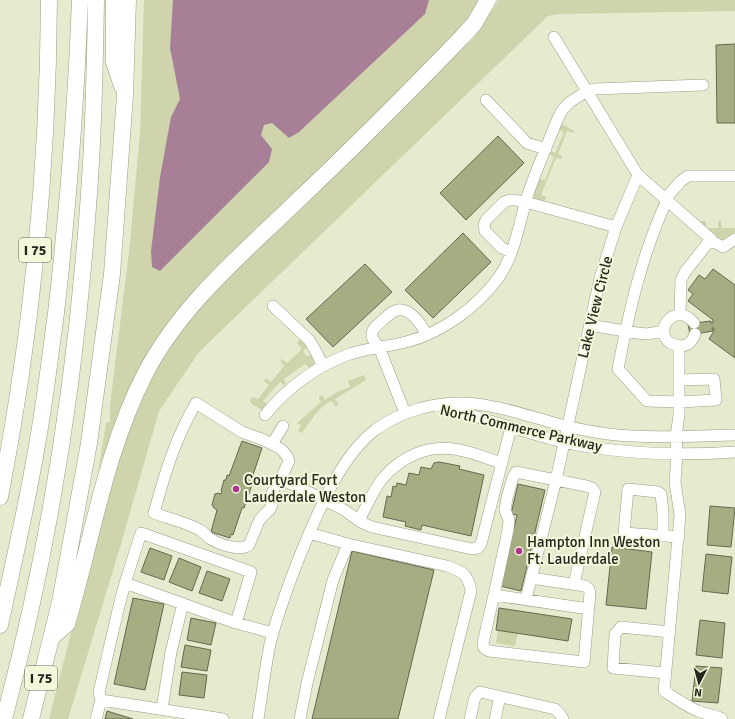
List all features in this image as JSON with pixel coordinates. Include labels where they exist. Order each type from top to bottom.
[{"type":"highway","name":"I 75","points":[[0,497],[20,376],[37,237],[46,101],[49,0]]},
{"type":"highway","points":[[0,625],[38,444],[51,348],[69,189],[80,0]]},
{"type":"highway","points":[[4,719],[23,644],[42,556],[60,452],[74,353],[90,192],[96,0]]},
{"type":"highway","points":[[114,0],[114,62],[125,95]]},
{"type":"highway","name":"I 75","points":[[31,719],[52,637],[77,513],[90,436],[112,274],[125,95],[128,0]]},
{"type":"highway","points":[[52,637],[67,624],[122,424],[146,371],[167,338],[192,305],[224,272],[360,140],[462,37],[474,24],[488,0]]},
{"type":"street","points":[[554,37],[638,175],[711,239],[710,240],[723,246],[735,239]]},
{"type":"street","points":[[265,415],[291,388],[322,366],[347,354],[407,342],[428,335],[450,324],[475,303],[500,276],[511,252],[526,202],[558,118],[563,109],[576,97],[594,89],[703,85]]},
{"type":"street","points":[[486,100],[528,143],[546,149]]},
{"type":"street","name":"Lake View Circle","points":[[526,599],[556,480],[600,278],[616,227],[638,175]]},
{"type":"street","points":[[680,380],[714,379],[716,400],[679,402],[647,401],[618,369],[625,331],[638,278],[666,199],[681,181],[688,176],[735,176]]},
{"type":"street","points":[[511,252],[502,248],[485,231],[484,225],[486,220],[504,202],[515,200],[526,202],[616,227]]},
{"type":"street","points":[[680,314],[681,280],[685,272],[710,240]]},
{"type":"street","points":[[273,306],[309,340],[322,366]]},
{"type":"street","points":[[405,413],[379,347],[371,336],[373,330],[390,313],[398,310],[404,310],[410,313],[428,335]]},
{"type":"street","points":[[680,314],[686,316],[695,328],[691,342],[686,345],[679,346],[669,342],[665,337],[664,331],[668,319],[680,314]]},
{"type":"street","points":[[589,325],[647,334],[664,331]]},
{"type":"street","points":[[679,346],[680,380],[676,436],[677,454],[675,482],[680,506],[679,537],[664,691],[695,710],[706,714],[715,715],[722,719]]},
{"type":"street","points":[[196,403],[242,432],[281,449],[289,461],[281,479],[271,496],[272,504],[270,509],[262,516],[250,545],[246,548],[239,549],[219,543],[200,530],[154,513],[171,453],[186,420],[196,403]]},
{"type":"street","name":"North Commerce Parkway","points":[[258,719],[273,633],[291,577],[309,533],[342,468],[351,455],[374,431],[389,421],[405,413],[426,407],[455,404],[477,404],[506,409],[567,426],[607,434],[648,437],[735,435]]},
{"type":"street","name":"North Commerce Parkway","points":[[426,407],[442,408],[461,412],[564,442],[616,450],[677,454],[735,452]]},
{"type":"street","points":[[272,444],[283,426]]},
{"type":"street","points":[[281,479],[344,510],[372,527],[472,549],[478,548],[481,544],[511,427]]},
{"type":"street","points":[[359,520],[383,479],[395,466],[409,457],[423,451],[439,448],[454,449],[501,463]]},
{"type":"street","points":[[532,578],[585,586],[589,589],[589,609],[584,662],[489,651],[484,648],[483,643],[508,530],[509,520],[505,510],[507,498],[516,472],[586,486],[592,488],[595,492],[574,584]]},
{"type":"street","points":[[663,536],[661,494],[658,492],[628,489],[624,533],[663,536],[679,537]]},
{"type":"street","points":[[96,719],[101,700],[98,692],[125,583],[141,533],[251,572],[236,623]]},
{"type":"street","points":[[309,533],[348,544],[447,566],[466,575],[470,591],[439,719]]},
{"type":"street","points":[[300,719],[307,683],[333,580],[348,544]]},
{"type":"street","points":[[125,583],[236,623],[273,633]]},
{"type":"street","points":[[494,595],[589,609]]},
{"type":"street","points":[[165,713],[171,652],[183,603]]},
{"type":"street","points":[[665,673],[613,668],[615,634],[621,627],[670,632]]},
{"type":"street","points":[[470,719],[475,697],[480,692],[556,709],[563,719]]},
{"type":"street","points":[[495,719],[500,697]]},
{"type":"street","points":[[101,700],[165,713],[223,719]]},
{"type":"green space","points":[[144,0],[479,0],[470,17],[456,33],[360,129],[181,314],[96,486],[106,423],[110,422],[110,405],[129,252],[140,133]]},
{"type":"green space","points":[[499,0],[735,0],[735,11],[558,14],[548,16],[199,352],[159,411],[121,544],[68,719],[49,719],[121,438],[135,401],[171,343],[216,285],[473,39]]},
{"type":"green space","points":[[561,125],[564,125],[574,131],[574,133],[567,131],[558,154],[562,156],[562,158],[556,158],[541,195],[547,197],[543,202],[534,199],[533,195],[540,179],[545,180],[554,157],[549,154],[550,151],[555,153],[564,132],[557,129]]},
{"type":"green space","points":[[720,220],[722,228],[735,228],[735,232],[722,240],[707,228],[718,228],[718,222]]},
{"type":"green space","points":[[706,221],[706,227],[699,222]]},
{"type":"green space","points":[[300,339],[303,339],[308,347],[303,351],[307,356],[312,355],[314,364],[309,368],[305,364],[284,379],[286,383],[285,386],[280,382],[263,401],[267,404],[262,410],[253,405],[250,402],[251,398],[253,397],[258,399],[269,385],[264,381],[265,379],[271,382],[284,366],[280,360],[282,359],[287,363],[302,349],[297,343]]},
{"type":"green space","points":[[364,375],[366,380],[335,399],[338,405],[335,406],[332,401],[328,403],[315,415],[302,433],[298,431],[301,425],[297,423],[321,402],[319,396],[322,395],[325,400],[337,392],[350,387],[348,381]]},
{"type":"green space","points":[[498,630],[518,633],[515,646],[496,643]]},
{"type":"shaded area","points":[[173,0],[429,0],[425,14],[299,132],[289,138],[272,123],[264,125],[261,135],[272,149],[269,162],[160,271],[152,267],[151,251],[160,177],[171,117],[180,99],[170,48]]},
{"type":"building","points":[[735,44],[735,123],[717,123],[716,45]]},
{"type":"building","points":[[498,136],[524,163],[466,220],[440,193]]},
{"type":"building","points":[[463,233],[491,262],[433,318],[405,290]]},
{"type":"building","points":[[365,264],[392,292],[333,347],[306,319]]},
{"type":"building","points":[[713,269],[735,285],[735,358],[709,339],[714,331],[714,328],[712,328],[713,331],[690,335],[688,324],[711,321],[711,323],[713,323],[713,320],[688,301],[693,294],[688,290],[699,275],[705,279]]},
{"type":"building","name":"Courtyard Fort Lauderdale Weston","points":[[242,441],[262,448],[252,478],[254,479],[244,508],[242,508],[233,535],[231,534],[230,538],[211,532],[217,510],[212,505],[215,494],[221,494],[222,492],[224,480],[226,480],[227,475],[229,476]]},
{"type":"building","points":[[439,462],[460,466],[459,469],[484,475],[471,536],[422,525],[421,530],[405,526],[406,522],[383,517],[387,496],[391,497],[393,486],[396,487],[397,483],[406,485],[409,473],[419,475],[421,467],[431,469],[434,463]]},
{"type":"building","name":"Hampton Inn Weston Ft. Lauderdale","points":[[518,484],[545,490],[521,591],[500,586],[517,515],[511,514]]},
{"type":"building","points":[[710,506],[735,508],[731,547],[707,545]]},
{"type":"building","points":[[612,547],[652,552],[646,609],[606,605]]},
{"type":"building","points":[[150,548],[172,556],[164,580],[141,572]]},
{"type":"building","points":[[352,551],[434,570],[398,719],[312,719]]},
{"type":"building","points":[[706,554],[732,557],[728,594],[702,591]]},
{"type":"building","points":[[179,558],[201,567],[192,591],[169,582]]},
{"type":"building","points":[[207,571],[230,579],[222,601],[199,593]]},
{"type":"building","points":[[133,598],[164,604],[145,690],[114,684]]},
{"type":"building","points":[[499,608],[572,619],[568,641],[496,630]]},
{"type":"building","points":[[191,618],[216,623],[211,645],[187,640]]},
{"type":"building","points":[[700,620],[725,623],[722,658],[696,655]]},
{"type":"building","points":[[185,645],[211,650],[207,671],[181,667]]},
{"type":"building","points":[[696,666],[722,668],[718,703],[692,701]]},
{"type":"building","points":[[182,672],[207,675],[204,698],[179,695]]},
{"type":"building","points":[[107,711],[133,719],[105,719]]},
{"type":"place","name":"Courtyard Fort Lauderdale Weston","points":[[236,489]]},
{"type":"place","name":"Hampton Inn Weston Ft. Lauderdale","points":[[519,551]]}]
